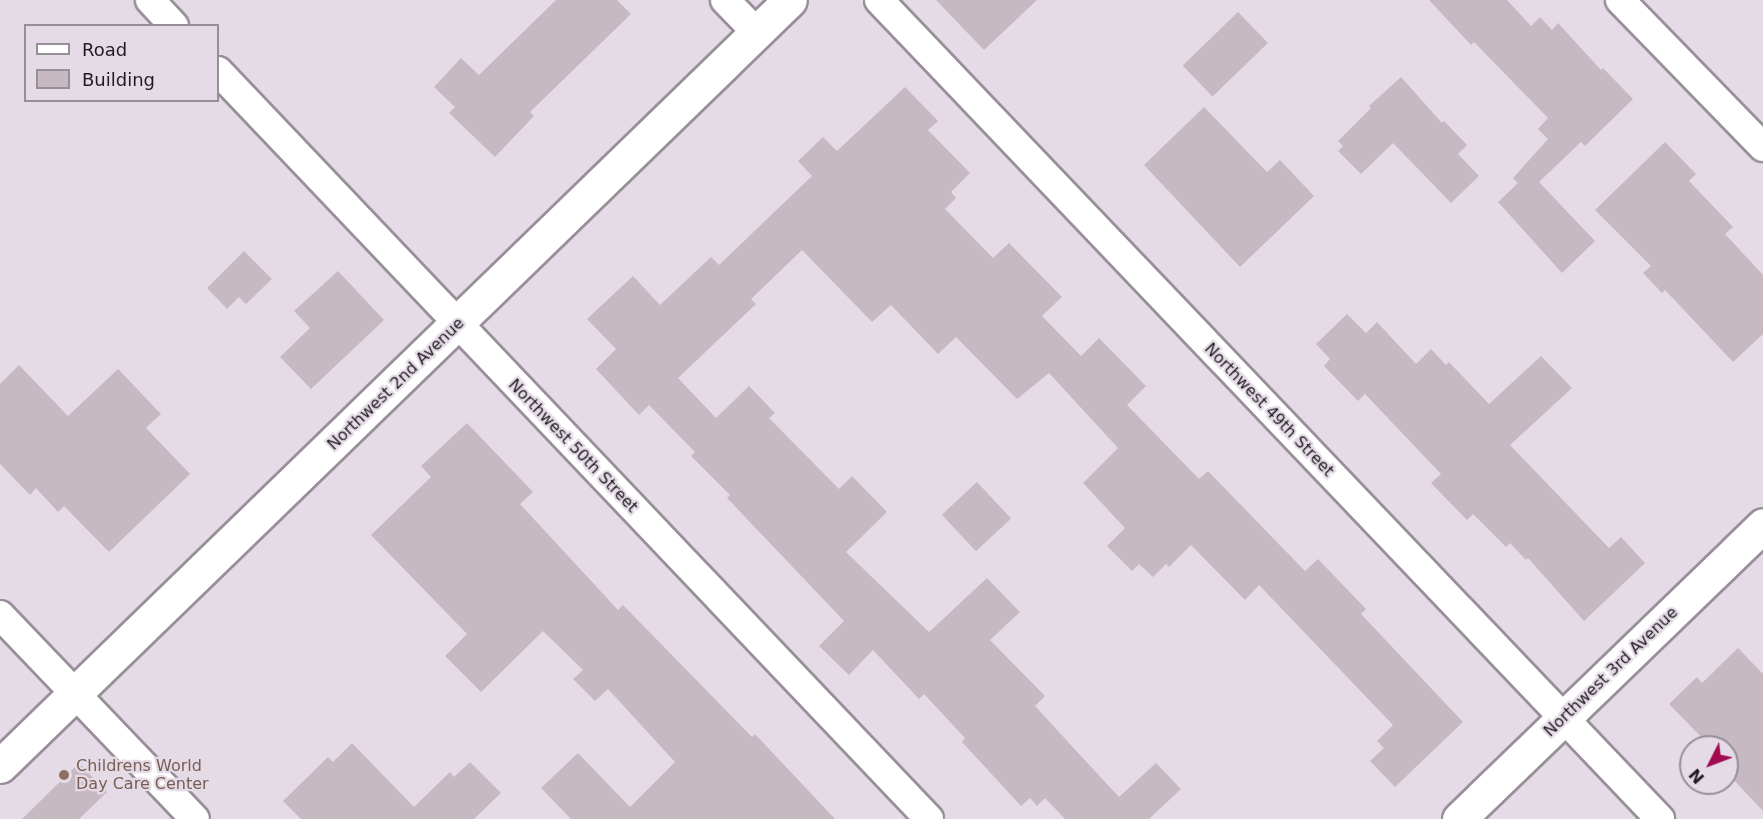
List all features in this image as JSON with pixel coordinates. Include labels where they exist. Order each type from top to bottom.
[{"type":"street","points":[[150,0],[172,24]]},
{"type":"street","points":[[725,0],[757,33]]},
{"type":"street","name":"Northwest 2nd Avenue","points":[[0,766],[790,0]]},
{"type":"street","name":"Northwest 49th Street","points":[[879,0],[1660,819]]},
{"type":"street","points":[[1620,0],[1763,147]]},
{"type":"street","name":"Northwest 50th Street","points":[[219,72],[929,819]]},
{"type":"street","name":"Northwest 3rd Avenue","points":[[1459,819],[1763,525]]},
{"type":"street","points":[[0,615],[195,819]]},
{"type":"building","points":[[556,0],[617,0],[631,14],[530,112],[534,116],[495,157],[449,113],[455,107],[434,87],[461,58],[479,75]]},
{"type":"building","points":[[936,0],[1037,0],[984,50]]},
{"type":"building","points":[[1429,0],[1507,0],[1531,26],[1540,17],[1552,30],[1558,23],[1601,70],[1603,68],[1633,99],[1585,146],[1581,142],[1539,182],[1595,241],[1562,273],[1498,202],[1518,183],[1513,178],[1548,139],[1538,129],[1548,118],[1474,42],[1471,45]]},
{"type":"building","points":[[1238,12],[1268,43],[1212,96],[1183,65]]},
{"type":"building","points":[[1401,77],[1442,123],[1444,121],[1467,145],[1458,154],[1479,176],[1451,203],[1393,143],[1361,174],[1338,151],[1343,146],[1338,141],[1371,108],[1369,106]]},
{"type":"building","points":[[905,87],[938,121],[928,130],[970,173],[951,192],[956,198],[945,209],[993,258],[1009,243],[1062,297],[1042,316],[1081,356],[1099,338],[1146,386],[1127,405],[1199,479],[1208,471],[1305,571],[1318,559],[1366,609],[1361,614],[1463,722],[1395,787],[1370,761],[1384,748],[1377,741],[1393,725],[1259,585],[1245,600],[1191,545],[1169,567],[1166,564],[1153,577],[1139,564],[1132,571],[1107,546],[1125,528],[1083,483],[1118,448],[1049,373],[1017,399],[956,337],[938,354],[891,305],[872,322],[802,250],[751,299],[756,304],[678,378],[716,418],[749,386],[775,413],[769,418],[839,489],[852,476],[887,512],[846,552],[929,632],[987,578],[1020,612],[990,640],[1045,696],[1035,706],[1119,797],[1156,763],[1181,789],[1149,819],[1065,819],[1045,798],[1037,806],[1030,798],[1021,806],[962,742],[965,738],[924,694],[919,699],[873,650],[849,675],[819,646],[844,621],[727,498],[730,495],[691,456],[695,452],[649,405],[639,415],[596,369],[616,349],[587,319],[633,276],[660,305],[711,257],[719,265],[812,176],[798,161],[823,137],[837,151]]},
{"type":"building","points":[[1204,107],[1267,172],[1280,160],[1314,196],[1240,267],[1144,165]]},
{"type":"building","points":[[1665,142],[1696,174],[1689,181],[1733,227],[1725,234],[1763,275],[1763,334],[1733,362],[1665,290],[1662,293],[1643,273],[1651,266],[1595,210]]},
{"type":"building","points":[[244,251],[272,279],[246,304],[239,297],[227,309],[207,288]]},
{"type":"building","points":[[338,271],[384,320],[311,389],[280,357],[310,328],[294,311]]},
{"type":"building","points":[[1347,314],[1366,333],[1377,322],[1416,364],[1431,349],[1446,365],[1449,362],[1489,404],[1541,356],[1572,388],[1510,445],[1609,548],[1621,537],[1645,563],[1584,621],[1528,558],[1526,560],[1510,543],[1506,547],[1473,514],[1467,520],[1431,483],[1441,474],[1365,394],[1358,401],[1324,366],[1330,359],[1316,344]]},
{"type":"building","points":[[19,365],[68,416],[118,369],[161,414],[146,428],[190,474],[109,552],[64,506],[58,512],[36,488],[30,495],[0,464],[0,384]]},
{"type":"building","points":[[467,423],[533,492],[520,504],[618,610],[623,605],[752,737],[755,734],[835,819],[571,819],[541,788],[578,753],[630,807],[675,762],[608,689],[595,701],[573,679],[583,670],[543,631],[481,692],[445,656],[467,634],[371,535],[431,477],[421,466]]},
{"type":"building","points":[[977,482],[1011,519],[976,551],[942,515]]},
{"type":"building","points":[[1738,648],[1763,674],[1763,811],[1739,786],[1739,735],[1699,735],[1669,704],[1697,677],[1702,683]]},
{"type":"building","points":[[352,743],[414,807],[450,772],[454,777],[470,762],[501,793],[474,819],[301,819],[283,801],[328,757],[333,762]]},
{"type":"building","points":[[79,763],[107,792],[79,819],[22,819]]},
{"type":"place","name":"Childrens World Day Care Center","points":[[64,775]]}]
